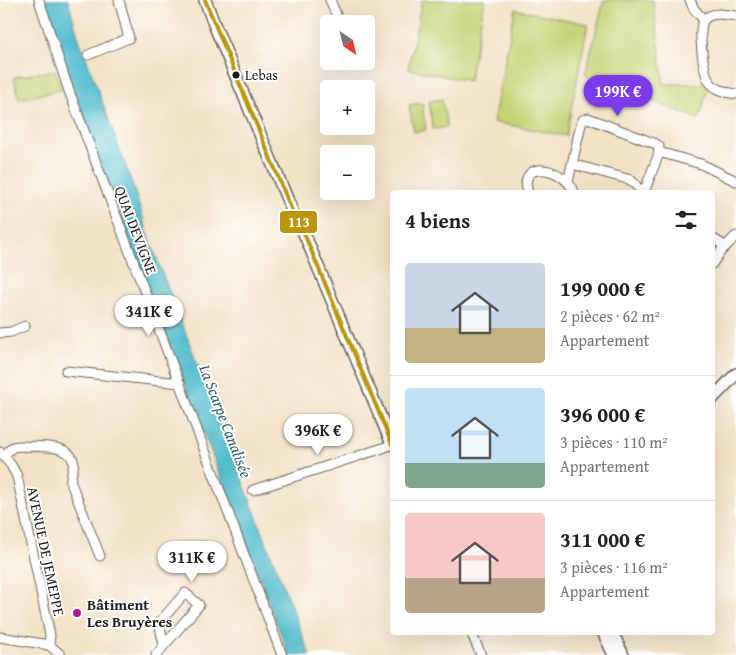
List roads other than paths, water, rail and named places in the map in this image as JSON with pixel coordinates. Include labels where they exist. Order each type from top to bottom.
[{"type":"street","name":"QUAI DEVIGNE","points":[[40,0],[69,92],[282,655]]},
{"type":"street","points":[[88,55],[129,38],[119,0]]},
{"type":"street","points":[[205,0],[390,439]]},
{"type":"street","points":[[330,0],[336,15]]},
{"type":"street","points":[[690,0],[694,9],[704,20]]},
{"type":"street","points":[[736,16],[716,14],[709,16],[701,26],[703,64],[707,78],[711,84],[718,88],[736,94]]},
{"type":"street","points":[[568,182],[581,124],[583,120],[588,118],[659,146],[659,152],[644,190]]},
{"type":"street","points":[[659,152],[701,164],[736,181]]},
{"type":"street","points":[[572,164],[631,180],[641,190]]},
{"type":"street","points":[[527,190],[527,180],[532,172],[538,170],[552,171],[559,174],[568,182],[573,190]]},
{"type":"street","points":[[715,260],[725,246],[736,236]]},
{"type":"street","points":[[715,240],[725,246]]},
{"type":"street","points":[[0,333],[11,332],[25,326]]},
{"type":"street","points":[[66,371],[180,383]]},
{"type":"street","points":[[715,392],[736,374]]},
{"type":"street","points":[[253,490],[390,445]]},
{"type":"street","points":[[2,453],[19,446],[58,448],[68,454],[74,463],[70,476],[72,483],[100,556]]},
{"type":"street","name":"AVENUE DE JEMEPPE","points":[[2,453],[17,476],[50,635],[49,645]]},
{"type":"street","points":[[156,655],[199,604],[185,593],[160,623],[164,645]]},
{"type":"street","points":[[472,635],[481,655]]},
{"type":"street","points":[[604,635],[614,655]]},
{"type":"street","points":[[613,635],[623,655]]},
{"type":"street","points":[[0,637],[49,645],[61,655]]},
{"type":"water","points":[[45,0],[68,0],[78,36],[133,186],[151,244],[310,655],[289,655],[107,181],[63,61],[46,10]]},
{"type":"place","name":"Lebas","points":[[236,75]]},
{"type":"place","name":"Bâtiment Les Bruyères","points":[[77,613]]},
{"type":"water label","name":"La Scarpe Canalisée","points":[[226,421]]}]
